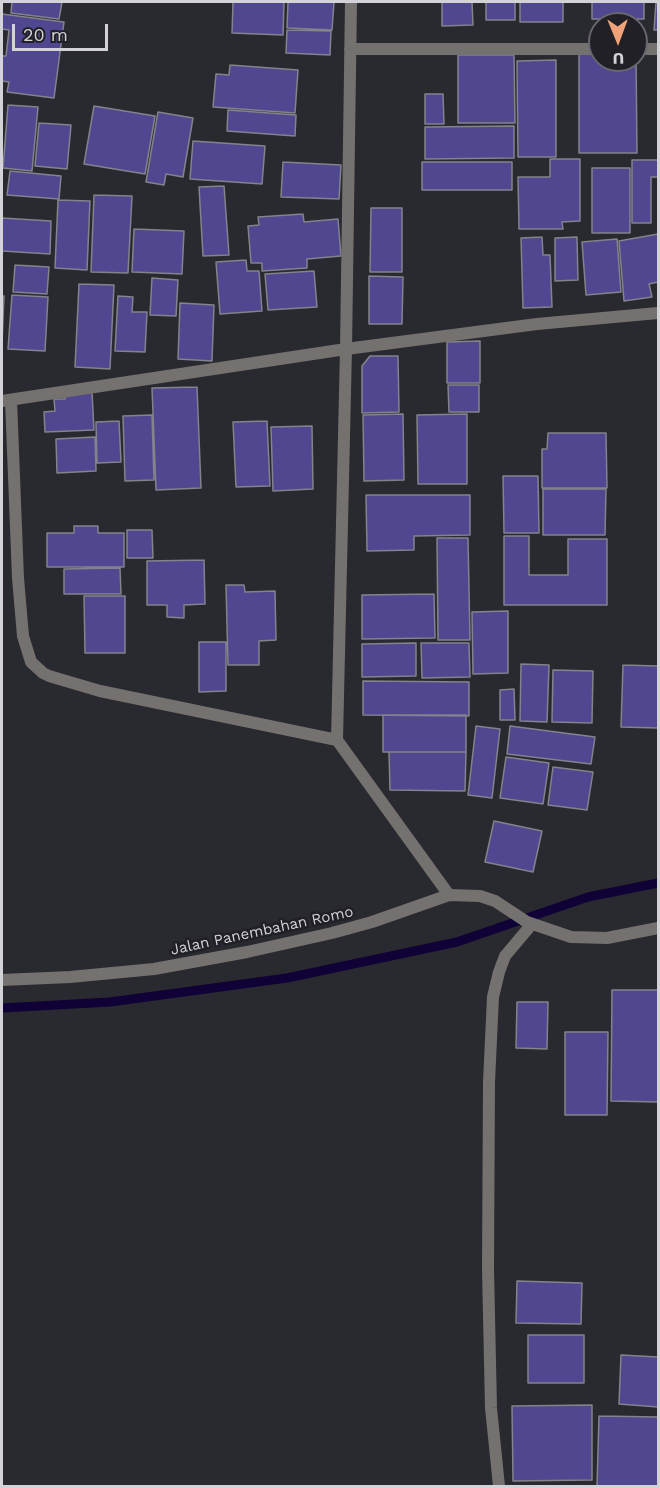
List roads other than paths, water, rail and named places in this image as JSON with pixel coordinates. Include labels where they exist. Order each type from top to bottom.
[{"type":"street","points":[[351,2],[337,740],[449,895]]},
{"type":"street","points":[[350,49],[588,49]]},
{"type":"street","points":[[337,740],[100,691],[49,676],[31,662],[23,636],[6,400],[346,349],[537,324],[658,313]]},
{"type":"street","name":"Jalan Panembahan Romo","points":[[2,980],[154,969],[247,952],[372,922],[449,895],[477,896],[495,901],[530,923],[562,935],[583,939],[607,938],[658,928]]},
{"type":"street","points":[[499,1486],[491,1408],[488,1269],[489,1082],[493,997],[505,956],[530,923]]},
{"type":"waterway","points":[[2,1008],[110,1002],[287,978],[457,942],[588,897],[658,883]]}]
